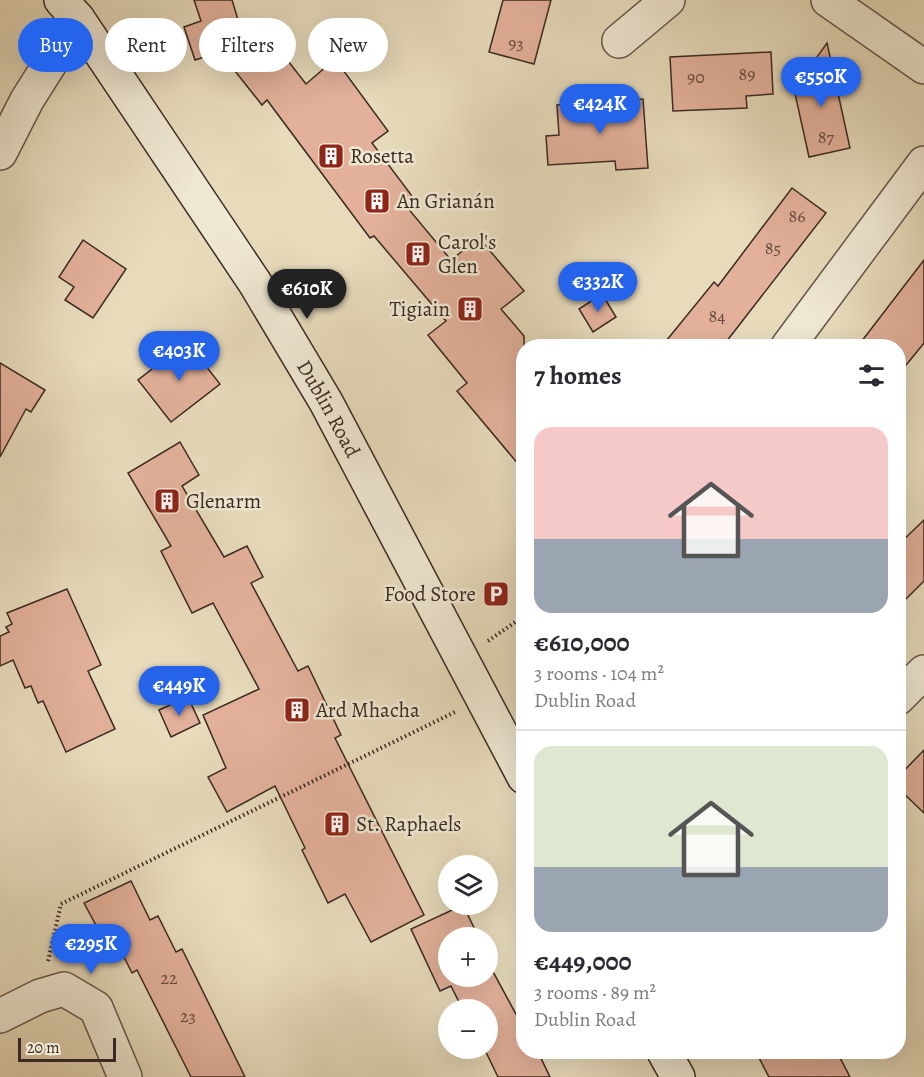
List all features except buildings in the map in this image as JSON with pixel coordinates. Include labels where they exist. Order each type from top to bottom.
[{"type":"main road","points":[[619,41],[668,0]]},
{"type":"main road","points":[[828,0],[924,67]]},
{"type":"main road","points":[[0,153],[69,10]]},
{"type":"main road","name":"Dublin Road","points":[[69,10],[255,283],[326,402],[516,762]]},
{"type":"main road","points":[[793,339],[924,163]]},
{"type":"main road","points":[[906,690],[924,672]]},
{"type":"main road","points":[[0,1016],[40,996],[64,989],[96,1008],[125,1077]]},
{"type":"main road","points":[[668,1059],[678,1077]]},
{"type":"path","points":[[463,658],[516,622]]},
{"type":"path","points":[[40,996],[61,904],[448,715],[484,700]]},
{"type":"place","name":"Rosetta","points":[[331,156]]},
{"type":"place","name":"An Grianán","points":[[377,201]]},
{"type":"place","name":"Carol's Glen","points":[[418,254]]},
{"type":"place","name":"Tigiain","points":[[470,309]]},
{"type":"place","name":"Glenarm","points":[[167,501]]},
{"type":"place","name":"Food Store","points":[[496,594]]},
{"type":"place","name":"Ard Mhacha","points":[[297,710]]},
{"type":"place","name":"St. Raphaels","points":[[337,824]]}]
